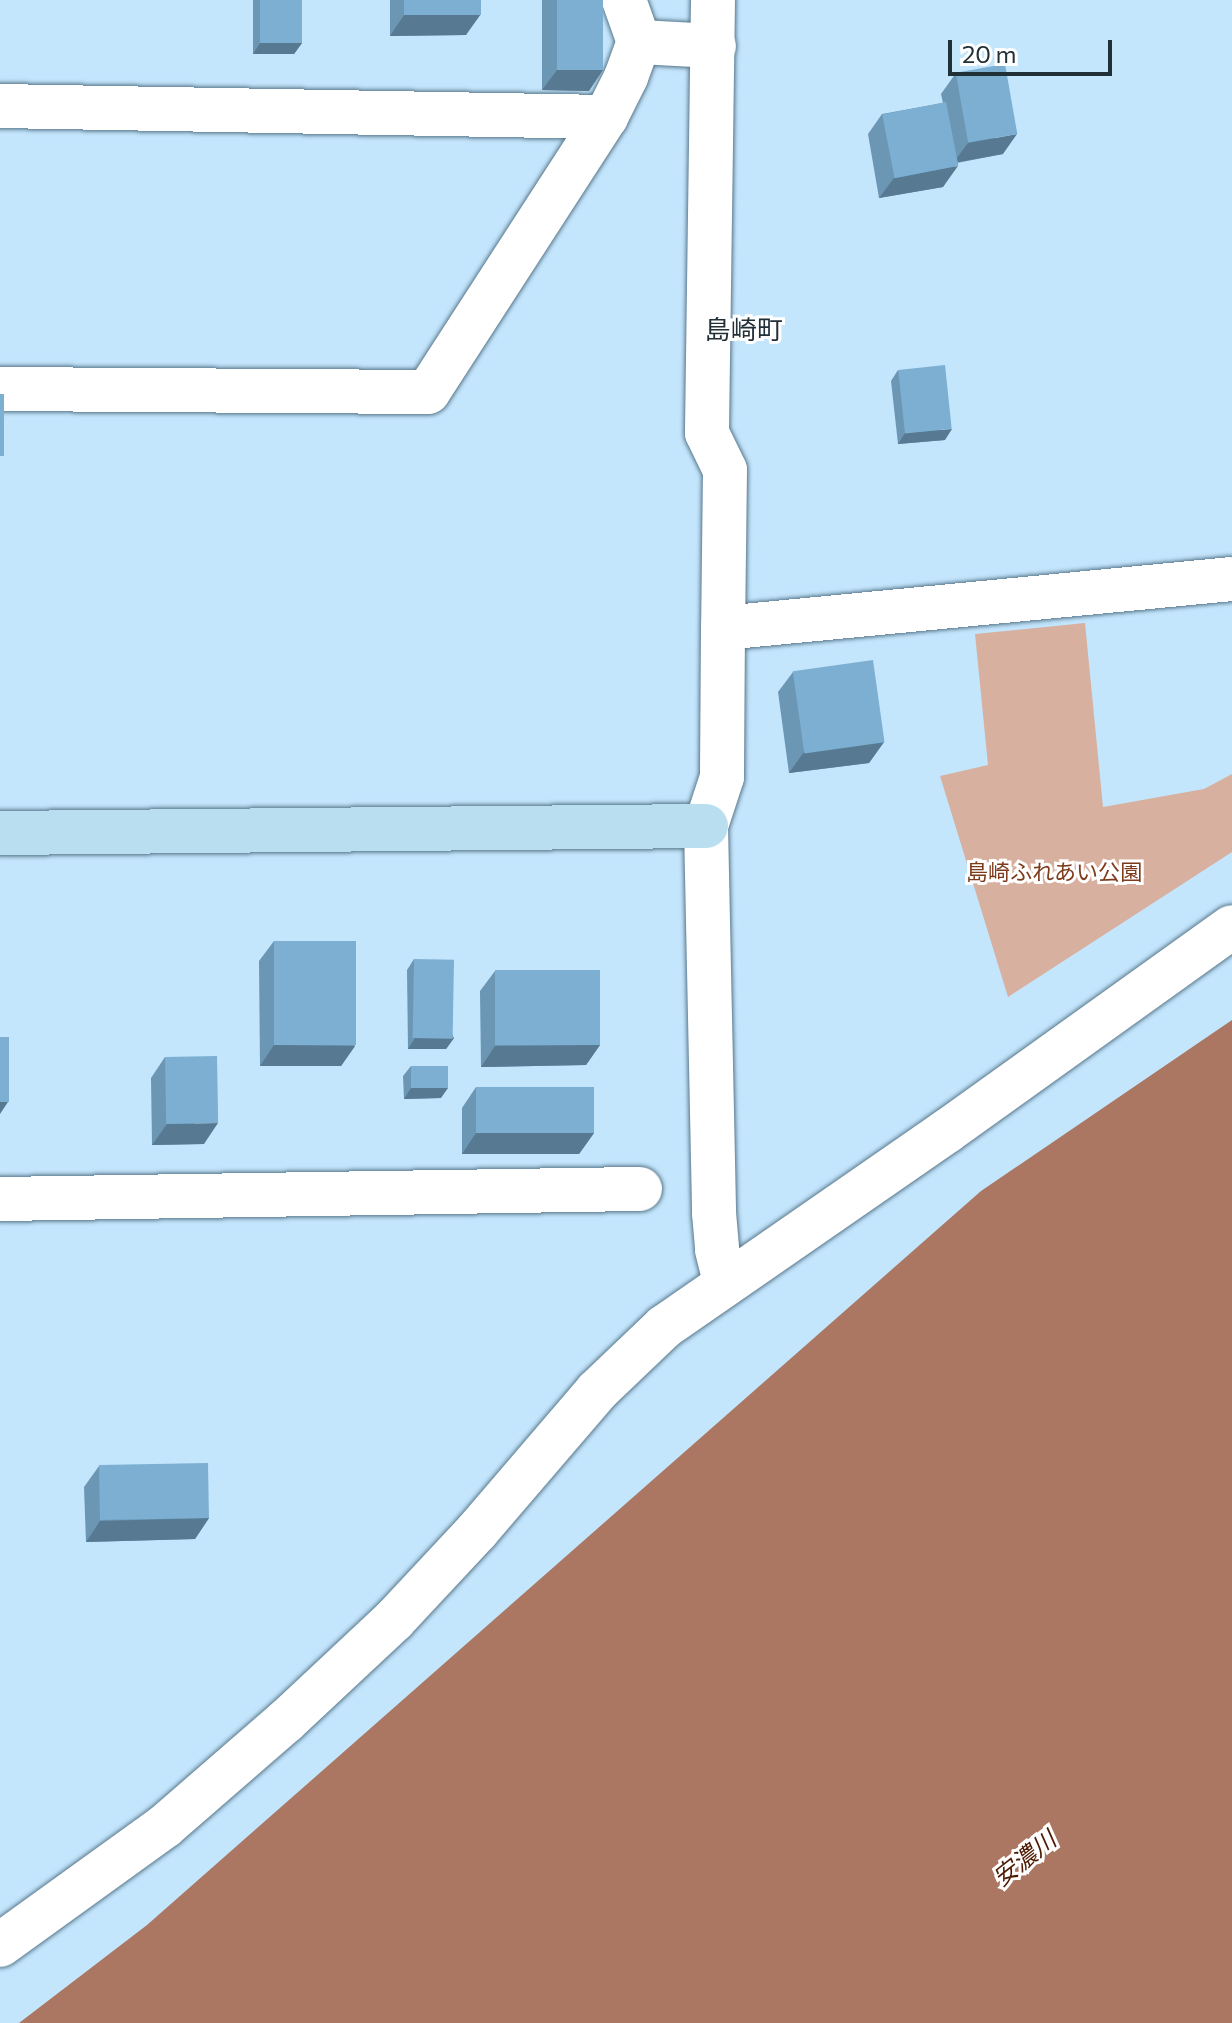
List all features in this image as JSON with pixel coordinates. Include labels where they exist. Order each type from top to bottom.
[{"type":"street","points":[[0,389],[428,392],[606,117],[639,42],[624,0]]},
{"type":"street","points":[[713,0],[707,433],[725,470],[722,777],[706,826],[714,1213],[717,1250],[725,1283]]},
{"type":"street","points":[[639,42],[714,46]]},
{"type":"street","points":[[0,106],[606,117]]},
{"type":"street","points":[[723,628],[1232,579]]},
{"type":"street","points":[[0,833],[706,826]]},
{"type":"street","points":[[0,1945],[165,1826],[286,1721],[394,1620],[446,1565],[597,1391],[664,1327],[947,1131],[1232,927]]},
{"type":"street","points":[[0,1199],[640,1189]]},
{"type":"green space","name":"島崎ふれあい公園","points":[[1085,623],[1103,807],[1204,789],[1232,774],[1232,852],[1008,997],[940,776],[988,765],[975,634]]},
{"type":"water","name":"安濃川","points":[[1232,1020],[1232,2023],[19,2023],[147,1925],[981,1191]]},
{"type":"building","points":[[260,0],[302,0],[302,43],[260,43]]},
{"type":"building","points":[[404,0],[481,0],[481,15],[404,15]]},
{"type":"building","points":[[557,0],[603,0],[603,70],[557,70]]},
{"type":"building","points":[[1005,64],[1017,134],[968,143],[956,73]]},
{"type":"building","points":[[946,102],[958,166],[895,178],[882,114]]},
{"type":"building","points":[[945,365],[952,429],[905,434],[898,370]]},
{"type":"building","points":[[0,394],[4,394],[4,456],[0,456]]},
{"type":"building","points":[[873,660],[885,742],[804,753],[793,671]]},
{"type":"building","points":[[274,941],[356,941],[356,1045],[274,1045]]},
{"type":"building","points":[[414,959],[454,960],[453,1039],[413,1038]]},
{"type":"building","points":[[495,970],[600,970],[600,1045],[495,1045]]},
{"type":"building","points":[[0,1037],[9,1037],[9,1102],[0,1102]]},
{"type":"building","points":[[217,1056],[218,1123],[166,1124],[165,1057]]},
{"type":"building","points":[[411,1066],[448,1066],[448,1088],[411,1088]]},
{"type":"building","points":[[476,1087],[594,1087],[594,1133],[476,1133]]},
{"type":"building","points":[[208,1463],[209,1518],[100,1520],[99,1465]]},
{"type":"district","name":"島崎町","points":[[744,329]]}]
